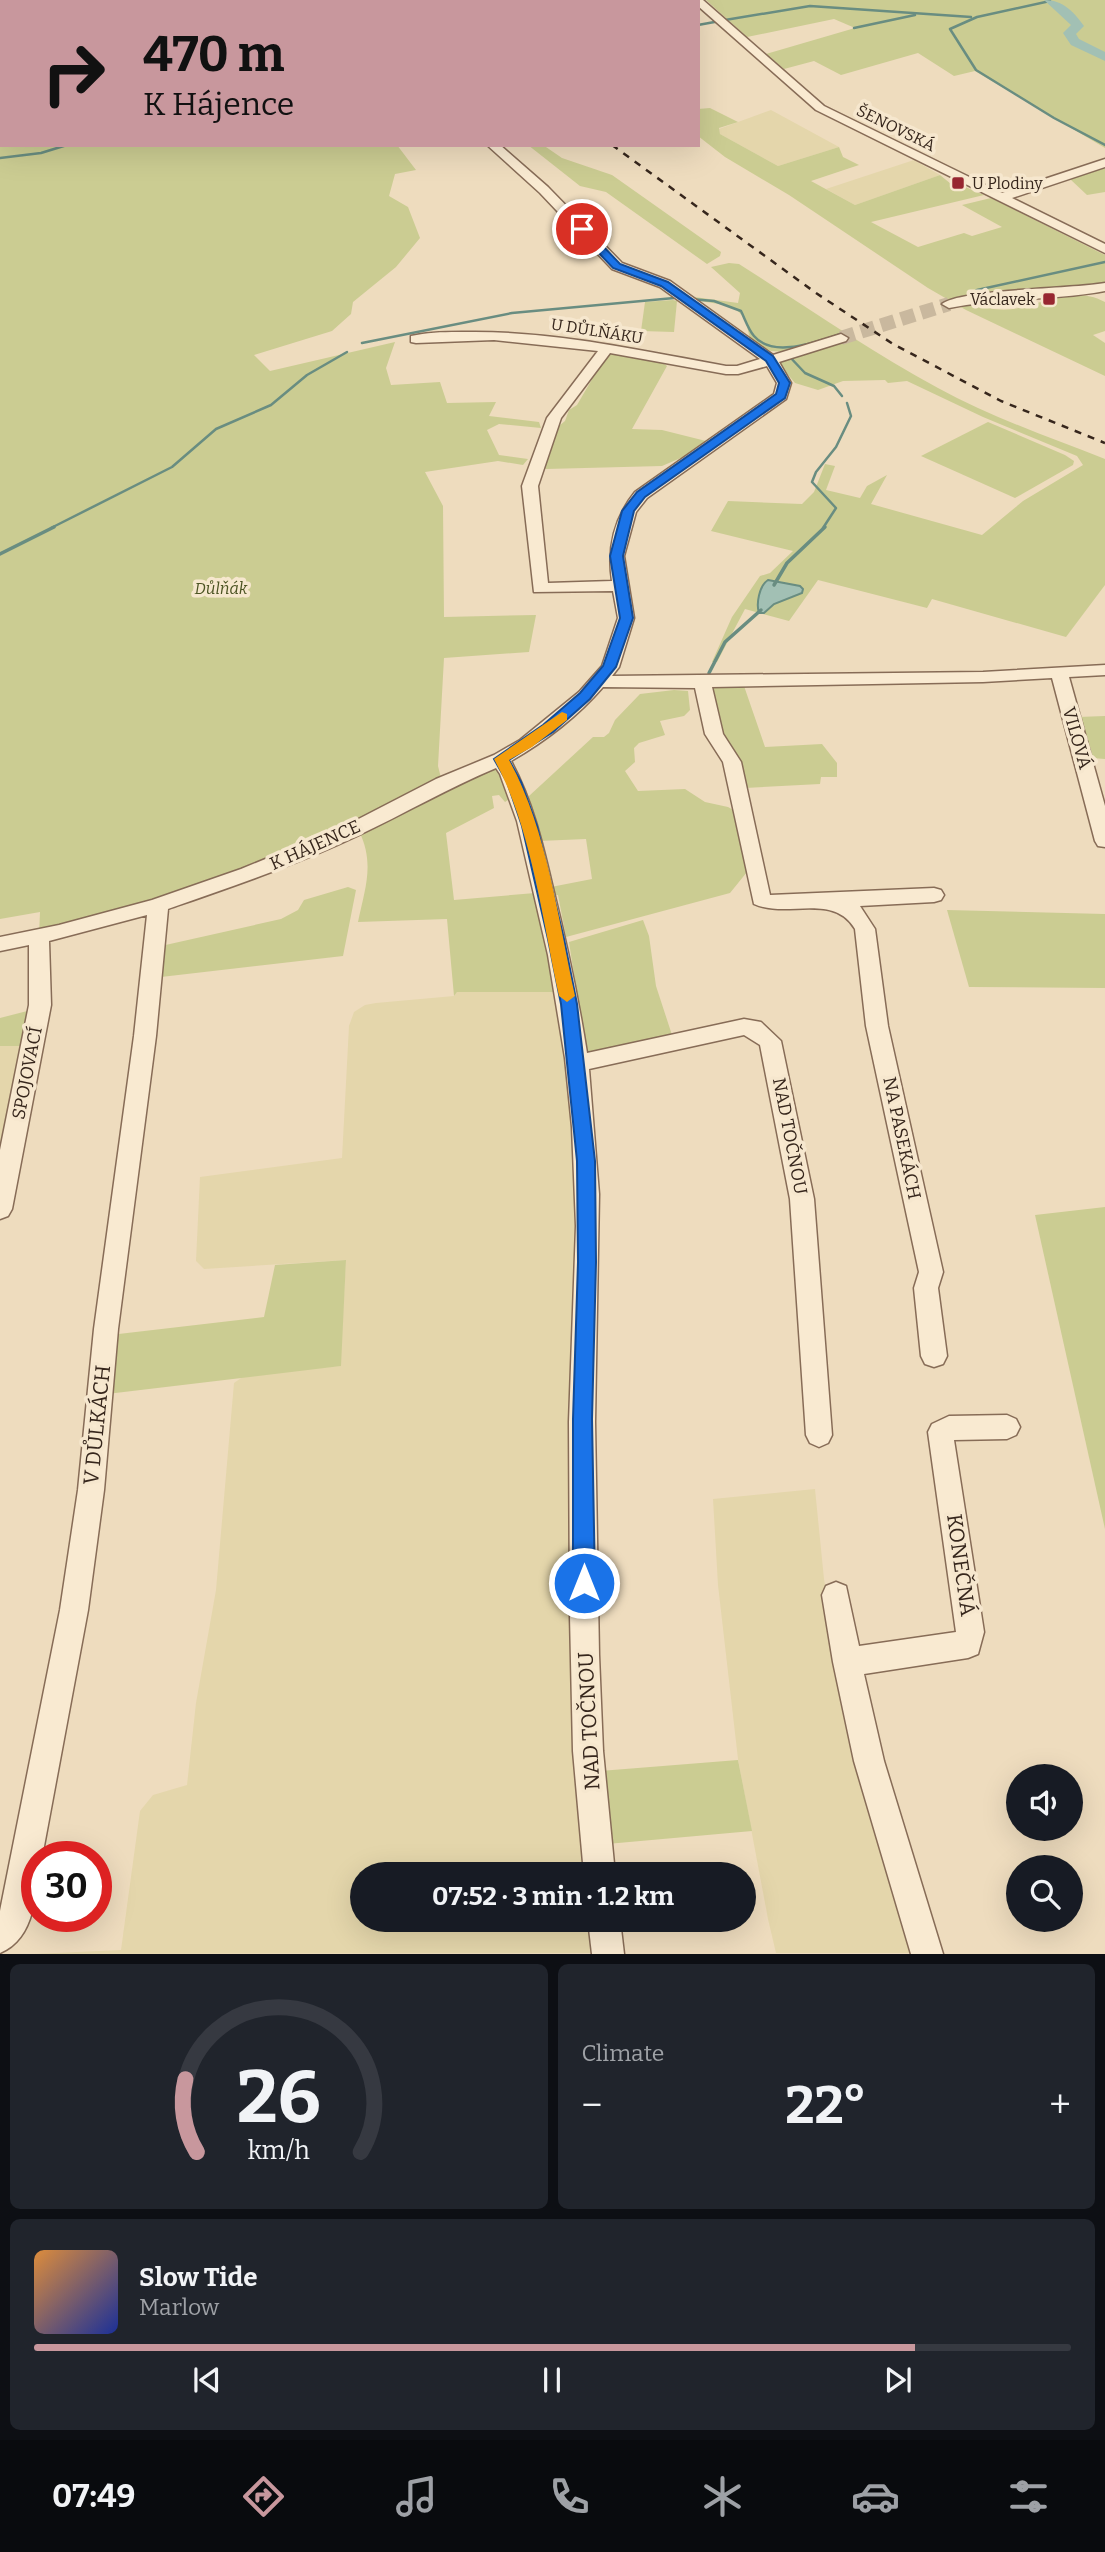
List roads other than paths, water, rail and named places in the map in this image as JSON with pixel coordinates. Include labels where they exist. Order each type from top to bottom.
[{"type":"street","name":"ŠENOVSKÁ","points":[[700,4],[713,20],[820,108],[1105,249]]},
{"type":"street","points":[[495,147],[544,190],[617,266],[665,284],[781,355],[784,383],[782,396],[641,495],[628,511],[617,556],[626,618],[610,667],[598,681]]},
{"type":"street","points":[[1001,198],[1105,163]]},
{"type":"street","points":[[949,304],[987,295],[1067,292],[1105,287]]},
{"type":"street","name":"U DŮLŇÁKU","points":[[416,339],[493,336],[553,341],[738,370],[841,338]]},
{"type":"street","points":[[607,348],[554,418],[530,486],[540,588],[621,586]]},
{"type":"street","points":[[598,681],[1059,675],[1105,670]]},
{"type":"street","name":"VILOVÁ","points":[[1059,675],[1105,841]]},
{"type":"street","name":"K HÁJENCE","points":[[0,944],[158,905],[295,856],[350,832],[443,783],[501,759],[548,729],[598,681]]},
{"type":"street","points":[[702,681],[714,734],[732,762],[761,899],[772,904],[934,895]]},
{"type":"street","name":"NAD TOČNOU","points":[[501,759],[514,782],[530,826],[559,952],[569,1004],[586,1161],[587,1262],[582,1419],[587,1736],[599,1862]]},
{"type":"street","points":[[831,901],[847,907],[861,919],[868,903],[876,898]]},
{"type":"street","name":"V DŮLKÁCH","points":[[0,1937],[14,1920],[75,1610],[92,1477],[106,1329],[145,1035],[158,905]]},
{"type":"street","name":"NA PASEKÁCH","points":[[861,919],[877,1026],[931,1272],[926,1288],[934,1356]]},
{"type":"street","name":"SPOJOVACÍ","points":[[0,1209],[40,1005],[39,936]]},
{"type":"street","name":"NAD TOČNOU","points":[[576,1064],[744,1027],[753,1027],[770,1041],[802,1199],[819,1435]]},
{"type":"street","name":"KONEČNÁ","points":[[847,1662],[968,1644],[970,1632],[955,1545],[956,1521],[941,1441],[942,1432],[949,1428],[1007,1427]]},
{"type":"street","points":[[836,1595],[847,1662],[869,1761],[927,1954]]},
{"type":"street","points":[[605,1932],[608,1954]]},
{"type":"waterway","points":[[1050,0],[1070,15],[1078,26],[1069,33],[1075,42],[1105,57]]},
{"type":"waterway","points":[[1050,1],[977,17],[950,29],[976,70],[1054,118],[1105,145]]},
{"type":"waterway","points":[[725,20],[810,6],[971,17]]},
{"type":"waterway","points":[[854,28],[915,15]]},
{"type":"waterway","points":[[700,25],[720,21]]},
{"type":"waterway","points":[[0,158],[41,153],[60,147]]},
{"type":"waterway","points":[[967,297],[977,290],[1105,262]]},
{"type":"waterway","points":[[362,343],[512,313],[674,298]]},
{"type":"waterway","points":[[690,299],[714,301],[741,311],[754,336],[773,347],[798,346],[844,333]]},
{"type":"waterway","name":"U DŮLŇÁKU","points":[[903,316],[912,314]]},
{"type":"waterway","points":[[51,528],[172,467],[216,429],[271,405],[307,375],[347,352]]},
{"type":"waterway","points":[[788,355],[805,373],[834,386],[842,396]]},
{"type":"waterway","points":[[823,528],[836,508],[812,482],[816,472],[836,447],[851,416],[847,403]]},
{"type":"waterway","points":[[0,554],[54,527]]},
{"type":"waterway","points":[[774,585],[787,563],[825,527]]},
{"type":"waterway","points":[[709,673],[725,642],[761,610]]},
{"type":"tunnel","points":[[841,338],[949,304]]},
{"type":"railway","points":[[615,147],[816,293],[893,344],[1001,401],[1105,443]]},
{"type":"place","name":"U Plodiny","points":[[958,183]]},
{"type":"place","name":"Václavek","points":[[1049,299]]},
{"type":"park label","name":"Důlňák","points":[[221,588]]}]
